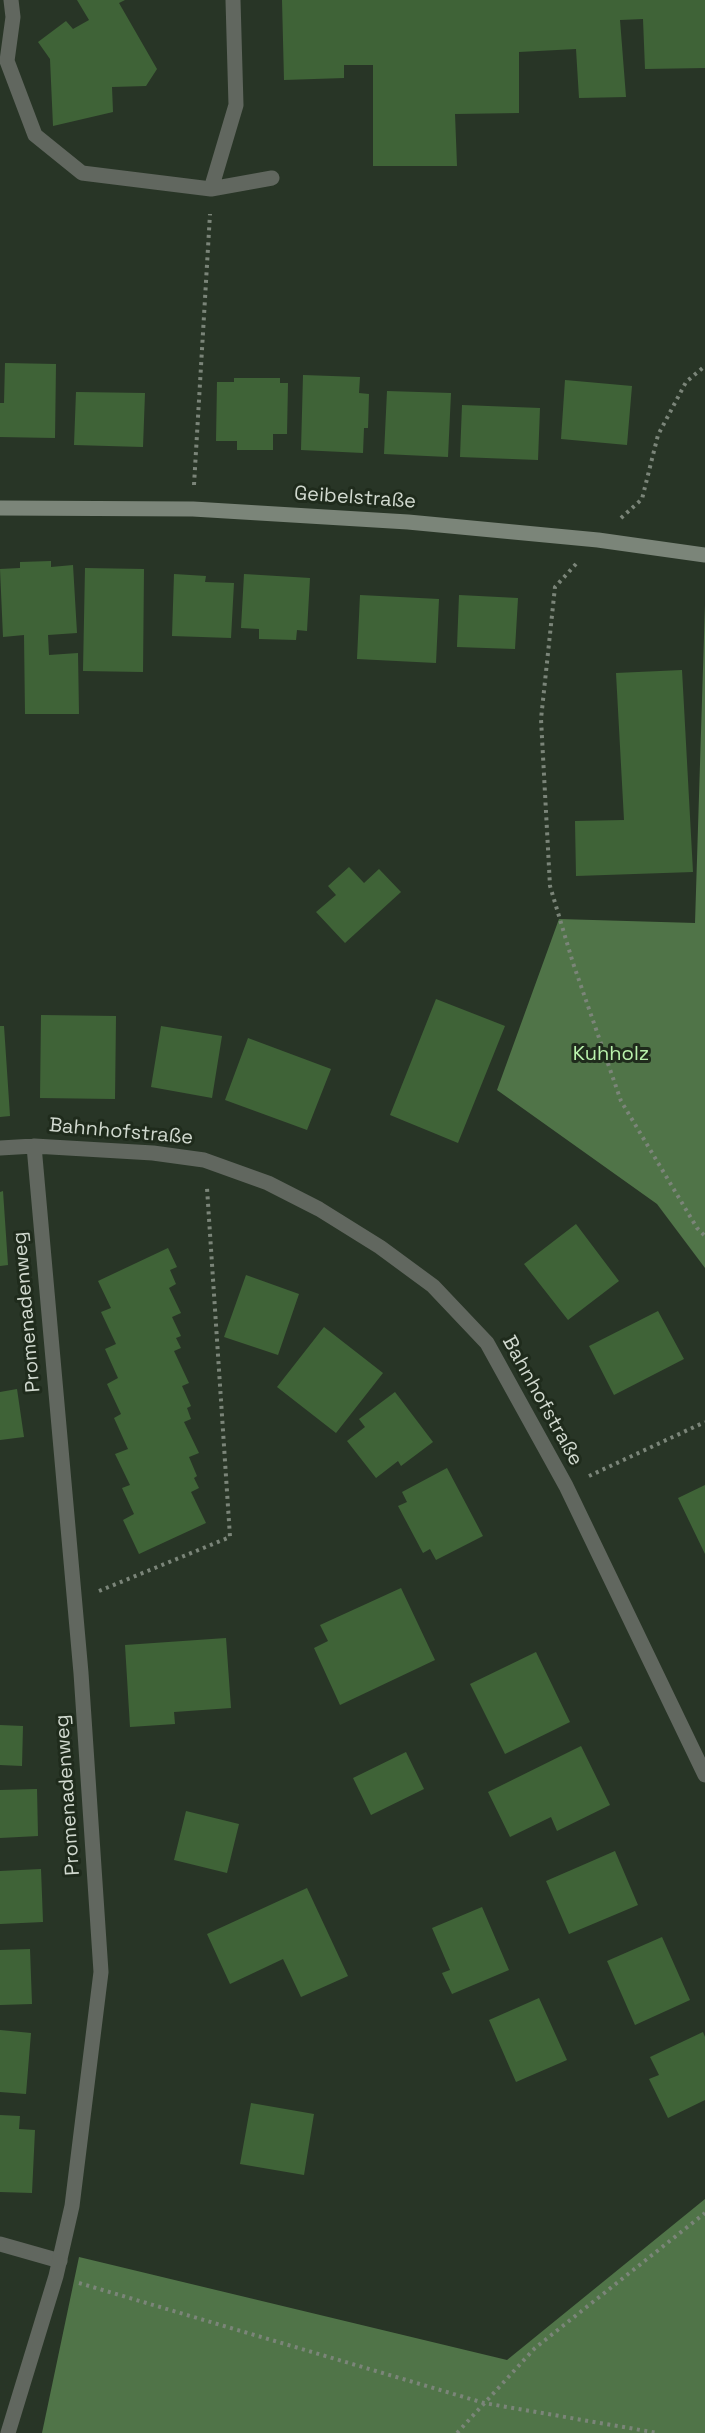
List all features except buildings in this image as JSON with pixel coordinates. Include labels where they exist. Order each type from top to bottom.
[{"type":"street","points":[[11,0],[13,16],[7,61],[35,135],[82,173],[211,189],[272,178]]},
{"type":"street","points":[[211,189],[236,105],[233,0]]},
{"type":"street","name":"Geibelstraße","points":[[0,508],[193,509],[408,522],[598,540],[705,555]]},
{"type":"street","name":"Bahnhofstraße","points":[[0,1148],[34,1146],[204,1160],[268,1183],[319,1209],[380,1247],[433,1286],[487,1343],[566,1486],[705,1775]]},
{"type":"street","name":"Promenadenweg","points":[[8,2433],[56,2276],[72,2206],[101,1972],[74,1601],[34,1146]]},
{"type":"street","points":[[0,2244],[60,2260]]},
{"type":"path","points":[[193,509],[211,189]]},
{"type":"path","points":[[705,366],[686,382],[658,435],[642,499],[598,540],[555,587],[541,719],[550,886],[573,963],[621,1101],[697,1228],[705,1236]]},
{"type":"path","points":[[74,1601],[230,1537],[204,1160]]},
{"type":"path","points":[[566,1486],[705,1422]]},
{"type":"path","points":[[457,2433],[535,2348],[705,2213]]},
{"type":"path","points":[[56,2276],[484,2403],[658,2433]]},
{"type":"green space","name":"Kuhholz","points":[[705,605],[705,1268],[657,1204],[497,1090],[559,919],[695,923]]},
{"type":"green space","points":[[705,2199],[705,2433],[42,2433],[79,2257],[507,2360]]}]
